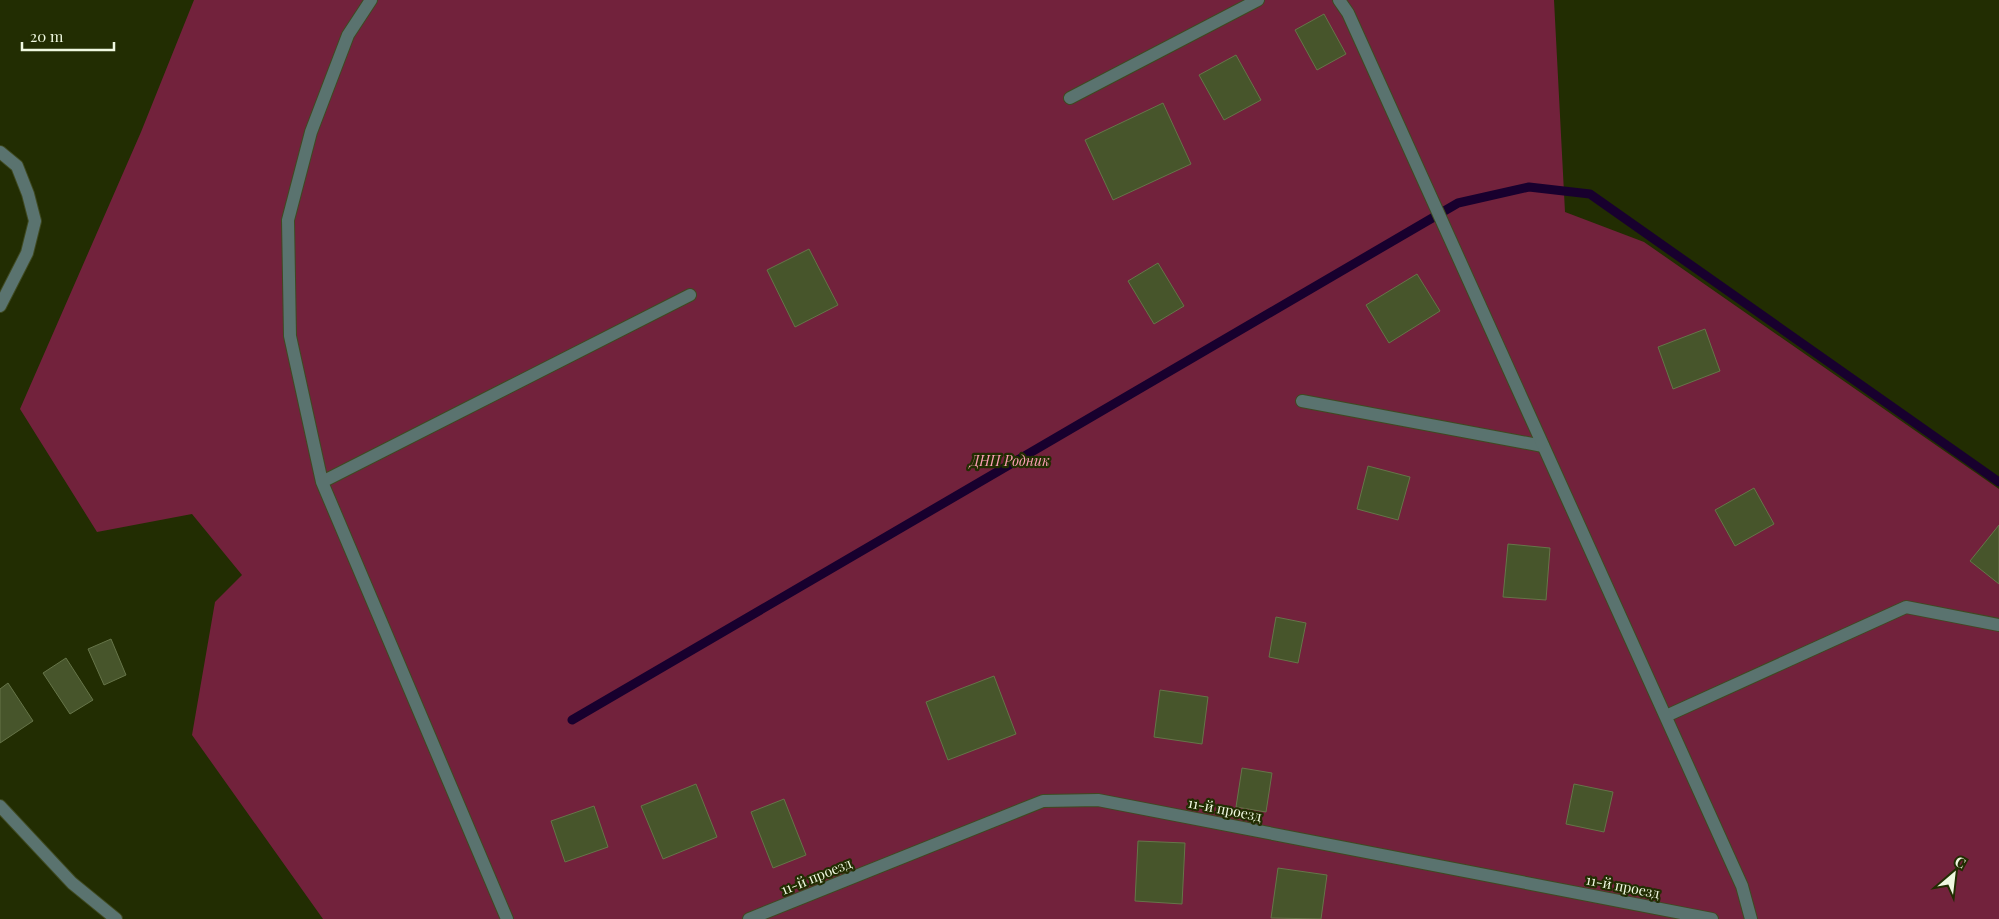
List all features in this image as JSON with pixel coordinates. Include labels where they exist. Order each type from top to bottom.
[{"type":"street","points":[[371,0],[348,36],[311,132],[288,220],[290,336],[322,482],[507,919]]},
{"type":"street","points":[[1070,98],[1258,0]]},
{"type":"street","points":[[1339,0],[1348,13],[1666,716],[1742,886],[1750,919]]},
{"type":"street","points":[[0,152],[5,154],[17,166],[28,194],[35,221],[27,253],[0,306]]},
{"type":"street","points":[[322,482],[690,295]]},
{"type":"street","points":[[1302,401],[1543,446]]},
{"type":"street","points":[[1666,716],[1906,607],[1999,625]]},
{"type":"street","name":"11-й проезд","points":[[749,919],[1043,801],[1098,800],[1712,919]]},
{"type":"street","points":[[0,806],[72,883],[116,919]]},
{"type":"green space","name":"ДНП Родник","points":[[194,0],[1554,0],[1565,212],[1644,242],[1999,489],[1999,919],[323,919],[192,735],[215,602],[242,575],[192,514],[97,532],[20,409],[141,132]]},
{"type":"building","points":[[1324,14],[1346,54],[1317,70],[1295,30]]},
{"type":"building","points":[[1236,55],[1261,100],[1224,120],[1199,75]]},
{"type":"building","points":[[1163,103],[1191,164],[1113,200],[1085,140]]},
{"type":"building","points":[[809,249],[838,305],[795,327],[767,270]]},
{"type":"building","points":[[1158,263],[1184,306],[1154,324],[1128,281]]},
{"type":"building","points":[[1417,274],[1440,311],[1389,343],[1366,305]]},
{"type":"building","points":[[1705,329],[1720,371],[1673,389],[1658,347]]},
{"type":"building","points":[[1368,466],[1410,477],[1398,520],[1357,509]]},
{"type":"building","points":[[1754,488],[1774,524],[1735,546],[1715,510]]},
{"type":"building","points":[[1999,525],[1999,584],[1970,561]]},
{"type":"building","points":[[1508,544],[1550,548],[1546,600],[1503,597]]},
{"type":"building","points":[[1276,617],[1306,623],[1298,663],[1269,657]]},
{"type":"building","points":[[111,639],[126,675],[104,685],[88,649]]},
{"type":"building","points":[[66,658],[93,700],[70,714],[43,673]]},
{"type":"building","points":[[994,676],[1016,734],[948,760],[926,702]]},
{"type":"building","points":[[8,683],[33,721],[0,743],[0,689]]},
{"type":"building","points":[[1160,690],[1208,697],[1202,744],[1154,737]]},
{"type":"building","points":[[1242,768],[1272,773],[1266,812],[1236,807]]},
{"type":"building","points":[[696,784],[717,837],[663,859],[641,806]]},
{"type":"building","points":[[1574,784],[1613,792],[1604,832],[1566,824]]},
{"type":"building","points":[[784,799],[806,855],[773,868],[751,812]]},
{"type":"building","points":[[594,806],[608,847],[565,862],[551,821]]},
{"type":"building","points":[[1138,841],[1185,843],[1182,904],[1135,901]]},
{"type":"building","points":[[1278,868],[1327,875],[1321,919],[1271,918]]},
{"type":"waterway","points":[[572,720],[1458,203],[1529,187],[1590,194],[1999,482]]}]
